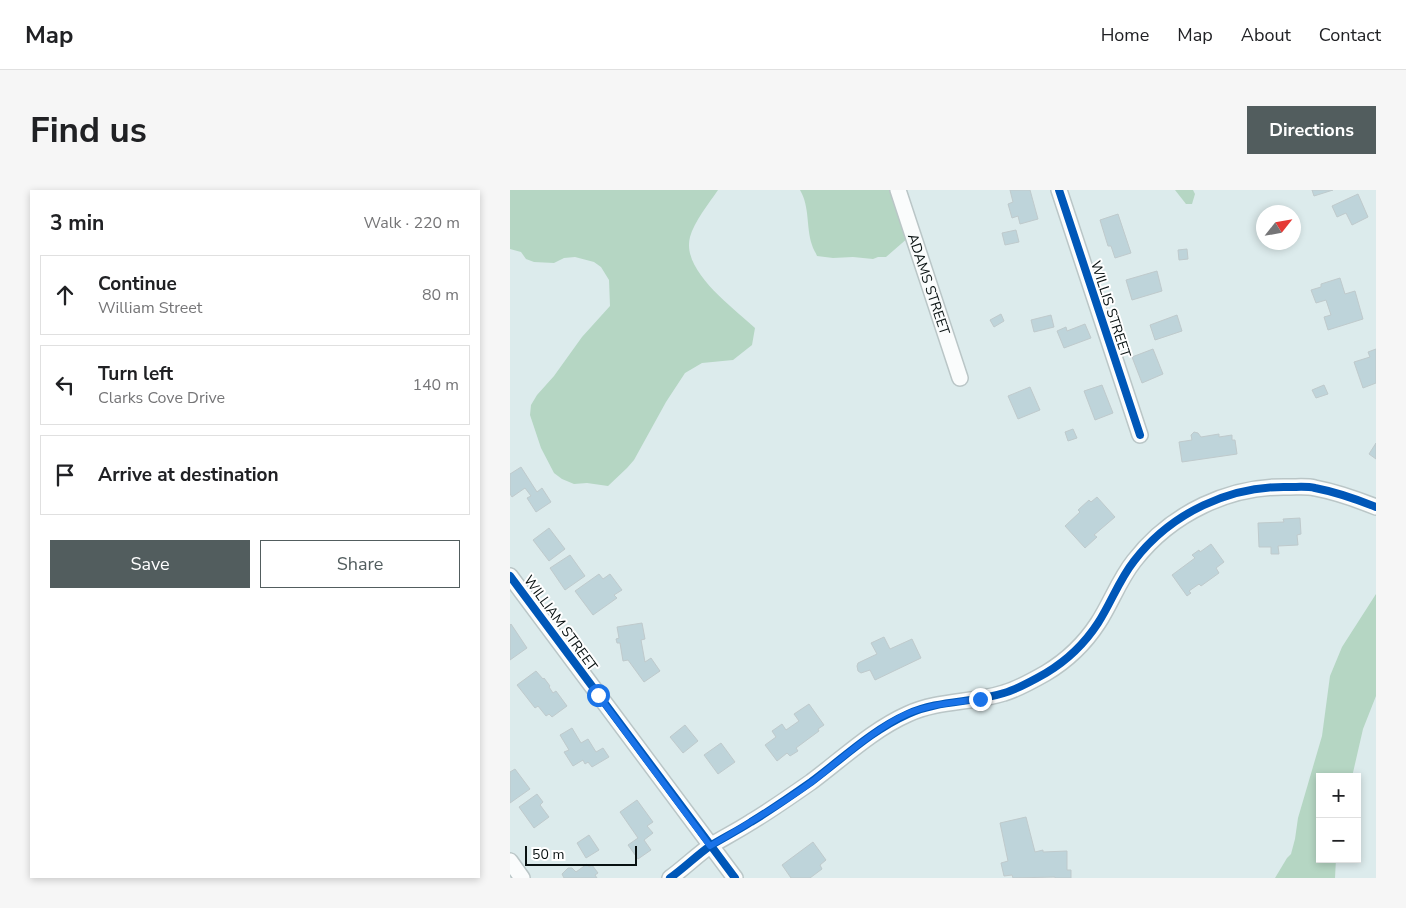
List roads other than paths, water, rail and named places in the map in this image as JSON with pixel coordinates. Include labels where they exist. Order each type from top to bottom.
[{"type":"street","name":"ADAMS STREET","points":[[898,190],[960,378]]},
{"type":"street","name":"WILLIS STREET","points":[[1059,190],[1140,435]]},
{"type":"street","points":[[670,878],[710,846],[753,821],[810,783],[880,730],[908,714],[941,704],[980,699],[1004,693],[1028,683],[1048,671],[1065,659],[1082,643],[1097,624],[1134,560],[1171,525],[1192,511],[1217,498],[1247,489],[1279,486],[1313,487],[1341,494],[1376,507]]},
{"type":"street","name":"WILLIAM STREET","points":[[510,576],[735,878]]},
{"type":"street","points":[[510,861],[522,878]]}]
